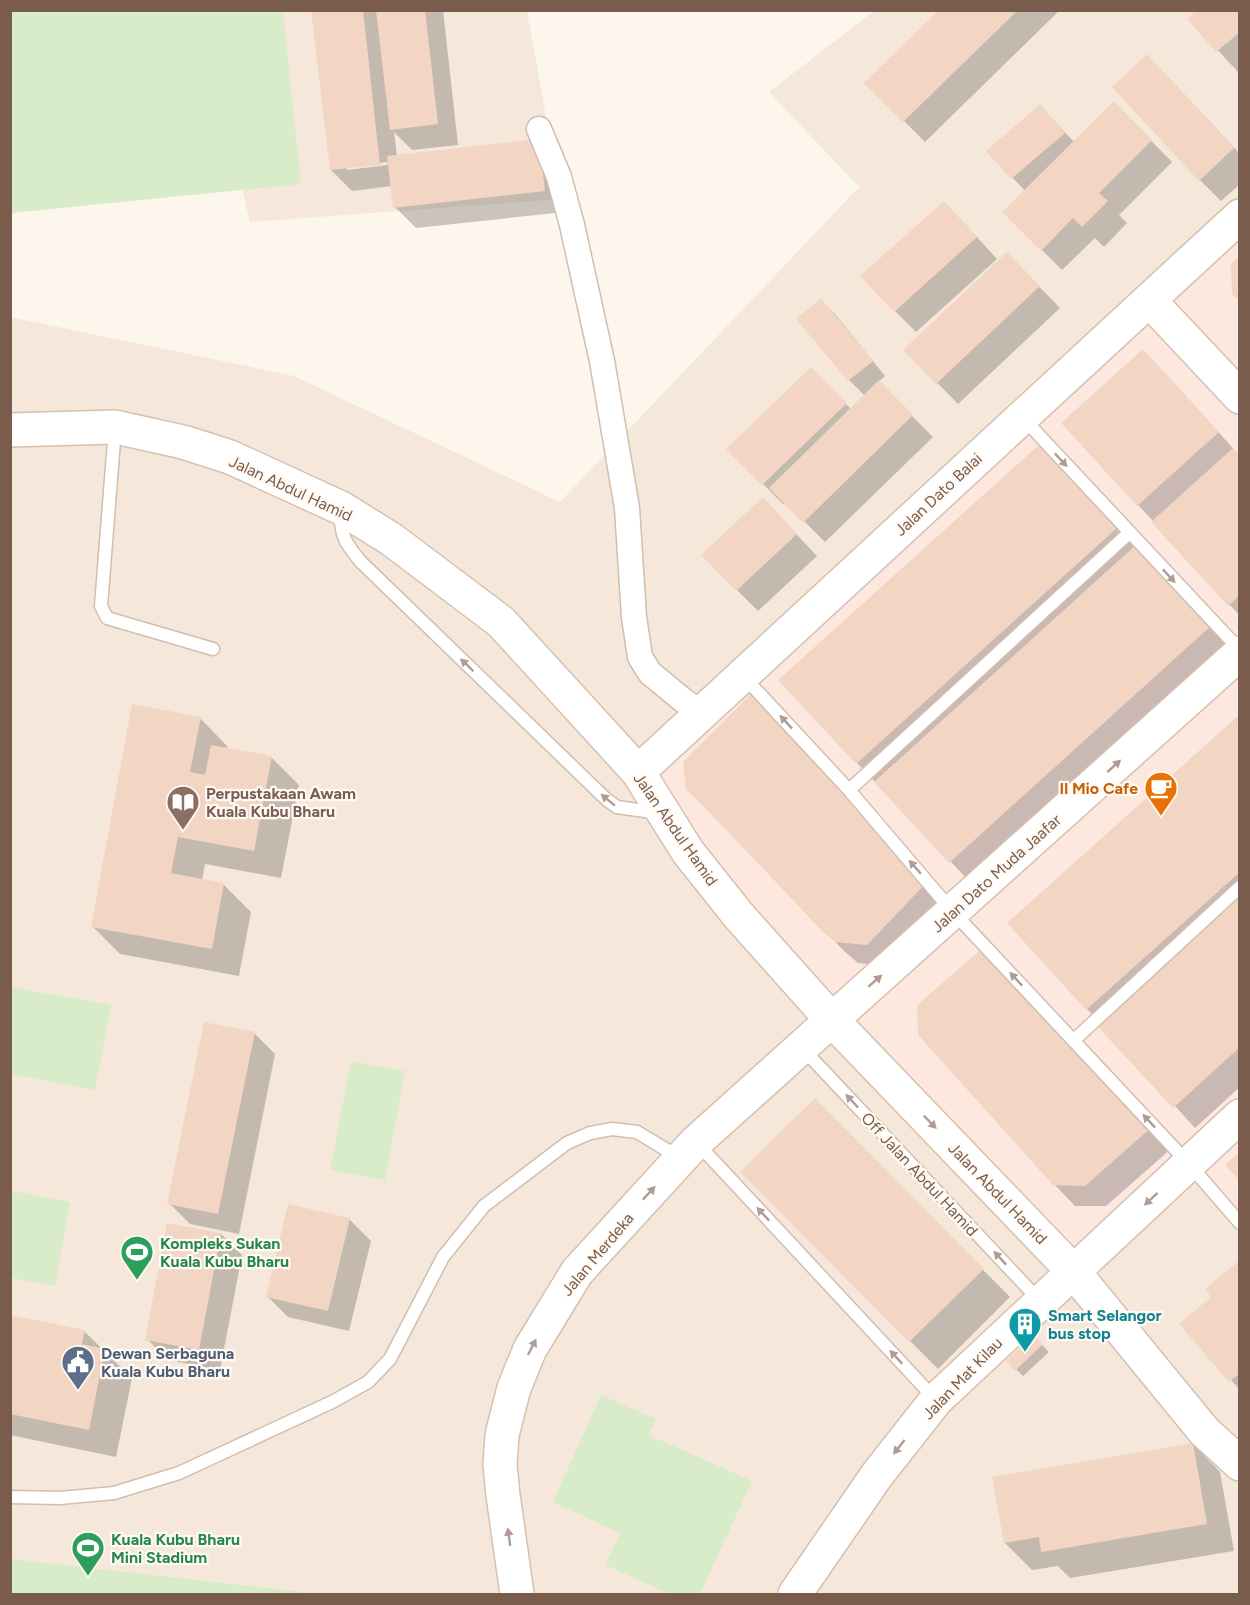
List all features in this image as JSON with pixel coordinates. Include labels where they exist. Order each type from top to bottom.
[{"type":"street","points":[[539,129],[559,177],[602,361],[627,508],[634,617],[640,657],[651,673],[702,713]]},
{"type":"street","name":"Jalan Dato Balai","points":[[638,772],[1239,216]]},
{"type":"street","points":[[1149,300],[1239,397]]},
{"type":"street","name":"Jalan Abdul Hamid","points":[[10,430],[115,427],[183,442],[230,458],[341,508],[391,539],[501,622],[638,772],[688,852],[739,916],[831,1019],[1073,1271],[1204,1431],[1239,1464]]},
{"type":"street","name":"Jalan Dato Muda Jaafar","points":[[831,1019],[953,912],[1239,651]]},
{"type":"street","name":"Jalan Merdeka","points":[[517,1594],[500,1465],[502,1435],[514,1388],[530,1349],[577,1272],[689,1150],[831,1019]]},
{"type":"street","name":"Jalan Mat Kilau","points":[[795,1594],[877,1475],[936,1400],[1239,1116]]},
{"type":"lane","points":[[1021,417],[1239,651]]},
{"type":"lane","points":[[115,427],[101,606],[103,612],[107,618],[213,649]]},
{"type":"lane","points":[[341,508],[340,526],[344,542],[361,562],[607,800],[617,807],[663,813]]},
{"type":"lane","points":[[849,790],[1129,533]]},
{"type":"lane","points":[[743,675],[849,790],[953,912],[1189,1164],[1239,1223]]},
{"type":"lane","points":[[1074,1040],[1239,887]]},
{"type":"lane","name":"Off Jalan Abdul Hamid","points":[[801,1047],[1040,1301]]},
{"type":"lane","points":[[10,1497],[60,1498],[114,1493],[179,1473],[332,1402],[368,1382],[390,1359],[443,1257],[484,1206],[567,1143],[590,1133],[612,1130],[637,1132],[689,1150],[936,1400]]},
{"type":"shaded area","points":[[199,11],[527,11],[561,199],[250,222]]},
{"type":"shaded area","points":[[874,11],[1239,11],[1239,1594],[11,1594],[10,317],[294,376],[560,502],[859,187],[769,92]]},
{"type":"shaded area","points":[[1239,242],[1239,1211],[1182,1146],[1073,1247],[832,994],[704,846],[658,775]]},
{"type":"green space","points":[[11,10],[283,11],[301,184],[11,213]]},
{"type":"green space","points":[[11,987],[111,1005],[95,1090],[11,1074]]},
{"type":"green space","points":[[351,1061],[405,1071],[385,1180],[330,1170]]},
{"type":"green space","points":[[11,1191],[70,1202],[55,1286],[11,1278]]},
{"type":"green space","points":[[601,1395],[656,1419],[649,1435],[752,1481],[700,1594],[670,1594],[605,1565],[620,1533],[553,1502]]},
{"type":"green space","name":"Kuala Kubu Bharu Mini Stadium","points":[[11,1559],[321,1594],[11,1594]]},
{"type":"building","points":[[311,10],[363,10],[380,165],[330,170]]},
{"type":"building","points":[[376,10],[425,10],[438,124],[390,130]]},
{"type":"building","points":[[939,10],[1018,10],[903,122],[864,83]]},
{"type":"building","points":[[1197,10],[1240,10],[1240,32],[1216,52],[1187,19]]},
{"type":"building","points":[[1147,54],[1234,148],[1199,181],[1112,87]]},
{"type":"building","points":[[1114,101],[1152,140],[1099,193],[1108,201],[1082,227],[1073,218],[1041,251],[1002,212]]},
{"type":"building","points":[[1040,104],[1065,133],[1011,179],[986,151]]},
{"type":"building","points":[[539,139],[545,191],[393,208],[387,156]]},
{"type":"building","points":[[944,201],[977,237],[894,312],[860,276]]},
{"type":"building","points":[[1007,252],[1040,286],[936,384],[903,350]]},
{"type":"building","points":[[1240,256],[1240,302],[1232,294],[1231,263]]},
{"type":"building","points":[[821,298],[873,361],[848,381],[796,319]]},
{"type":"building","points":[[1143,349],[1219,432],[1137,506],[1061,423]]},
{"type":"building","points":[[811,367],[847,403],[762,485],[726,449]]},
{"type":"building","points":[[879,380],[913,415],[803,523],[769,488]]},
{"type":"building","points":[[1042,442],[1119,526],[856,764],[778,680]]},
{"type":"building","points":[[1233,448],[1240,455],[1240,595],[1228,606],[1151,522]]},
{"type":"building","points":[[763,497],[797,534],[736,591],[701,555]]},
{"type":"building","points":[[1137,544],[1212,625],[949,863],[874,782]]},
{"type":"building","points":[[754,691],[927,882],[867,945],[835,942],[822,931],[686,790],[683,762]]},
{"type":"building","name":"Perpustakaan Awam Kuala Kubu Bharu","points":[[132,704],[201,717],[190,772],[205,775],[211,745],[272,756],[254,851],[178,837],[171,873],[224,883],[212,949],[91,927]]},
{"type":"building","points":[[1240,714],[1240,872],[1086,1010],[1007,923]]},
{"type":"building","points":[[1240,894],[1240,1047],[1173,1108],[1096,1025]]},
{"type":"building","points":[[984,947],[1152,1127],[1085,1186],[1053,1185],[918,1035],[917,1005]]},
{"type":"building","points":[[204,1022],[255,1032],[218,1214],[167,1204]]},
{"type":"building","points":[[815,1098],[984,1269],[909,1342],[740,1172]]},
{"type":"building","points":[[1240,1152],[1240,1181],[1225,1165]]},
{"type":"building","points":[[288,1204],[350,1218],[328,1311],[266,1297]]},
{"type":"building","points":[[167,1223],[221,1233],[199,1350],[145,1340]]},
{"type":"building","points":[[1240,1260],[1240,1373],[1229,1382],[1179,1324],[1211,1297],[1205,1289]]},
{"type":"building","points":[[10,1315],[85,1330],[82,1344],[105,1349],[89,1430],[10,1414]]},
{"type":"building","name":"Smart Selangor bus stop","points":[[1034,1335],[1043,1344],[1015,1371],[1006,1361]]},
{"type":"building","points":[[1193,1443],[1207,1524],[1041,1552],[1039,1537],[1004,1543],[992,1477]]},
{"type":"place","name":"Il Mio Cafe","points":[[1161,817]]},
{"type":"place","name":"Perpustakaan Awam Kuala Kubu Bharu","points":[[183,831]]},
{"type":"place","name":"Kompleks Sukan Kuala Kubu Bharu","points":[[137,1281]]},
{"type":"place","name":"Smart Selangor bus stop","points":[[1025,1353]]},
{"type":"place","name":"Dewan Serbaguna Kuala Kubu Bharu","points":[[78,1391]]},
{"type":"place","name":"Kuala Kubu Bharu Mini Stadium","points":[[88,1577]]}]
